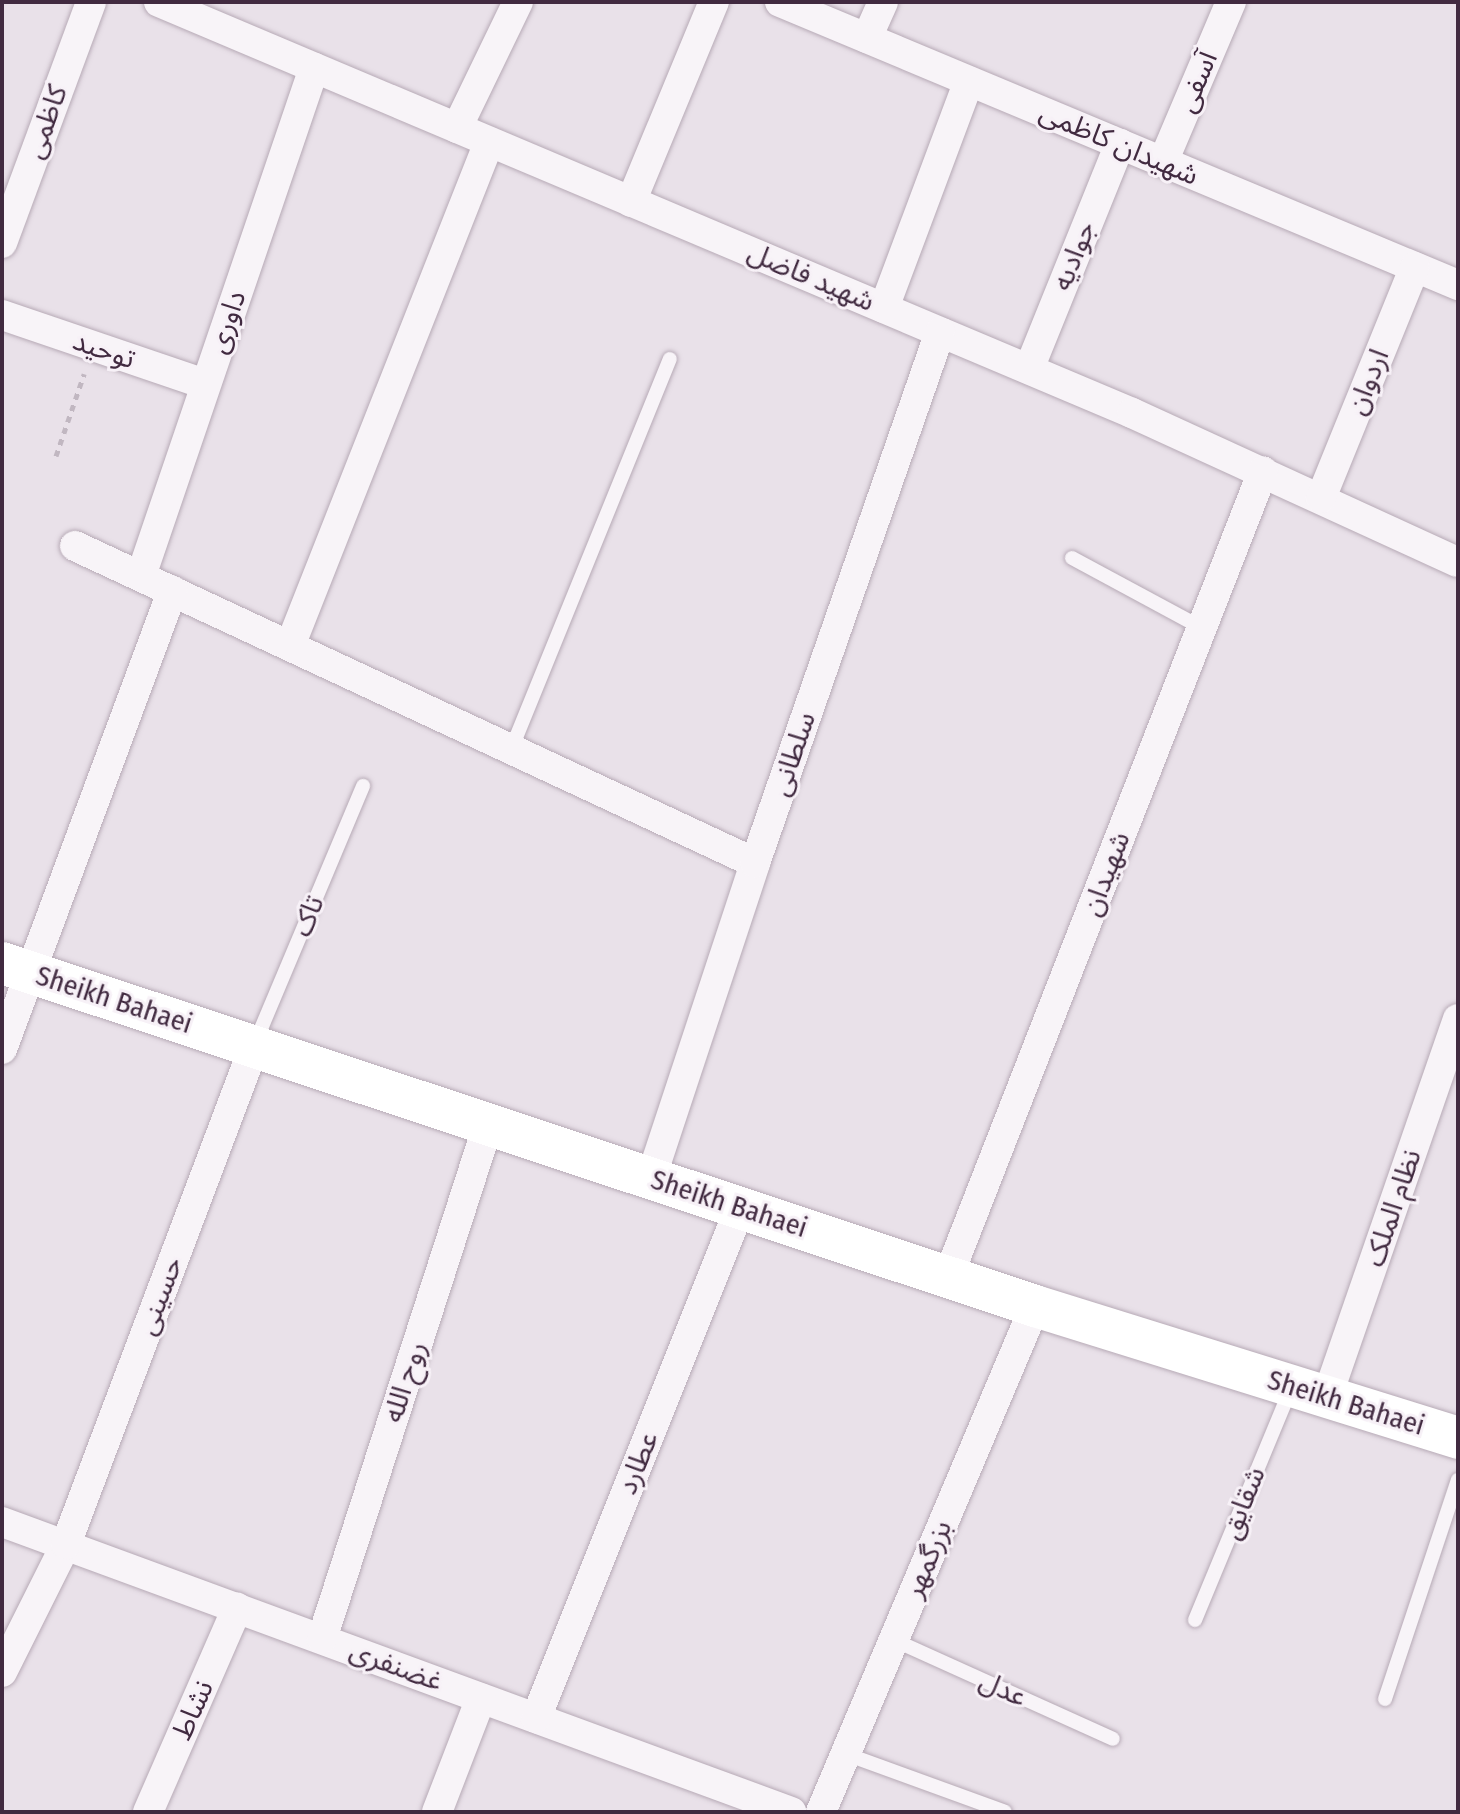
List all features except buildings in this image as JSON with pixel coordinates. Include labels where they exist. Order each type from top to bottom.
[{"type":"main road","name":"Sheikh Bahaei","points":[[16,968],[1035,1306],[1458,1438]]},
{"type":"street","name":"کاظمی","points":[[2,243],[91,2]]},
{"type":"street","name":"شهید فاضل","points":[[159,2],[1029,369],[1263,471],[1458,562]]},
{"type":"street","points":[[457,128],[518,2]]},
{"type":"street","points":[[631,202],[714,2]]},
{"type":"street","name":"شهیدان کاظمی","points":[[780,2],[1458,285]]},
{"type":"street","points":[[867,38],[883,2]]},
{"type":"street","name":"آسفی","points":[[1163,162],[1231,2]]},
{"type":"street","name":"داوری","points":[[141,576],[314,68]]},
{"type":"street","points":[[884,308],[969,81]]},
{"type":"street","points":[[290,646],[489,142]]},
{"type":"street","name":"جوادیه","points":[[1029,369],[1120,144]]},
{"type":"street","name":"اردوان","points":[[1321,498],[1415,267]]},
{"type":"street","name":"توحید","points":[[2,315],[205,384]]},
{"type":"street","name":"سلطانی","points":[[651,1178],[755,863],[940,332]]},
{"type":"street","name":"شهیدان","points":[[948,1277],[1263,471]]},
{"type":"street","points":[[75,546],[755,863]]},
{"type":"street","points":[[2,1049],[16,968],[172,591]]},
{"type":"street","name":"نظام الملک","points":[[1309,1392],[1458,1019]]},
{"type":"street","name":"حسینی","points":[[2,1672],[66,1544],[254,1047]]},
{"type":"street","name":"روح الله","points":[[322,1639],[488,1125]]},
{"type":"street","name":"عطارد","points":[[536,1718],[740,1208]]},
{"type":"street","name":"بزرگمهر","points":[[821,1812],[1035,1306]]},
{"type":"street","name":"غضنفری","points":[[2,1522],[791,1812]]},
{"type":"street","name":"نشاط","points":[[148,1812],[237,1608]]},
{"type":"street","points":[[437,1812],[481,1698]]},
{"type":"lane","points":[[511,750],[670,359]]},
{"type":"lane","points":[[1072,558],[1202,628]]},
{"type":"lane","name":"تاک","points":[[254,1047],[363,786]]},
{"type":"lane","name":"شقایق","points":[[1195,1620],[1309,1392]]},
{"type":"lane","points":[[1385,1699],[1458,1480]]},
{"type":"lane","name":"عدل","points":[[894,1640],[1113,1739]]},
{"type":"lane","points":[[846,1754],[1005,1812]]},
{"type":"path","points":[[56,456],[94,346]]}]
